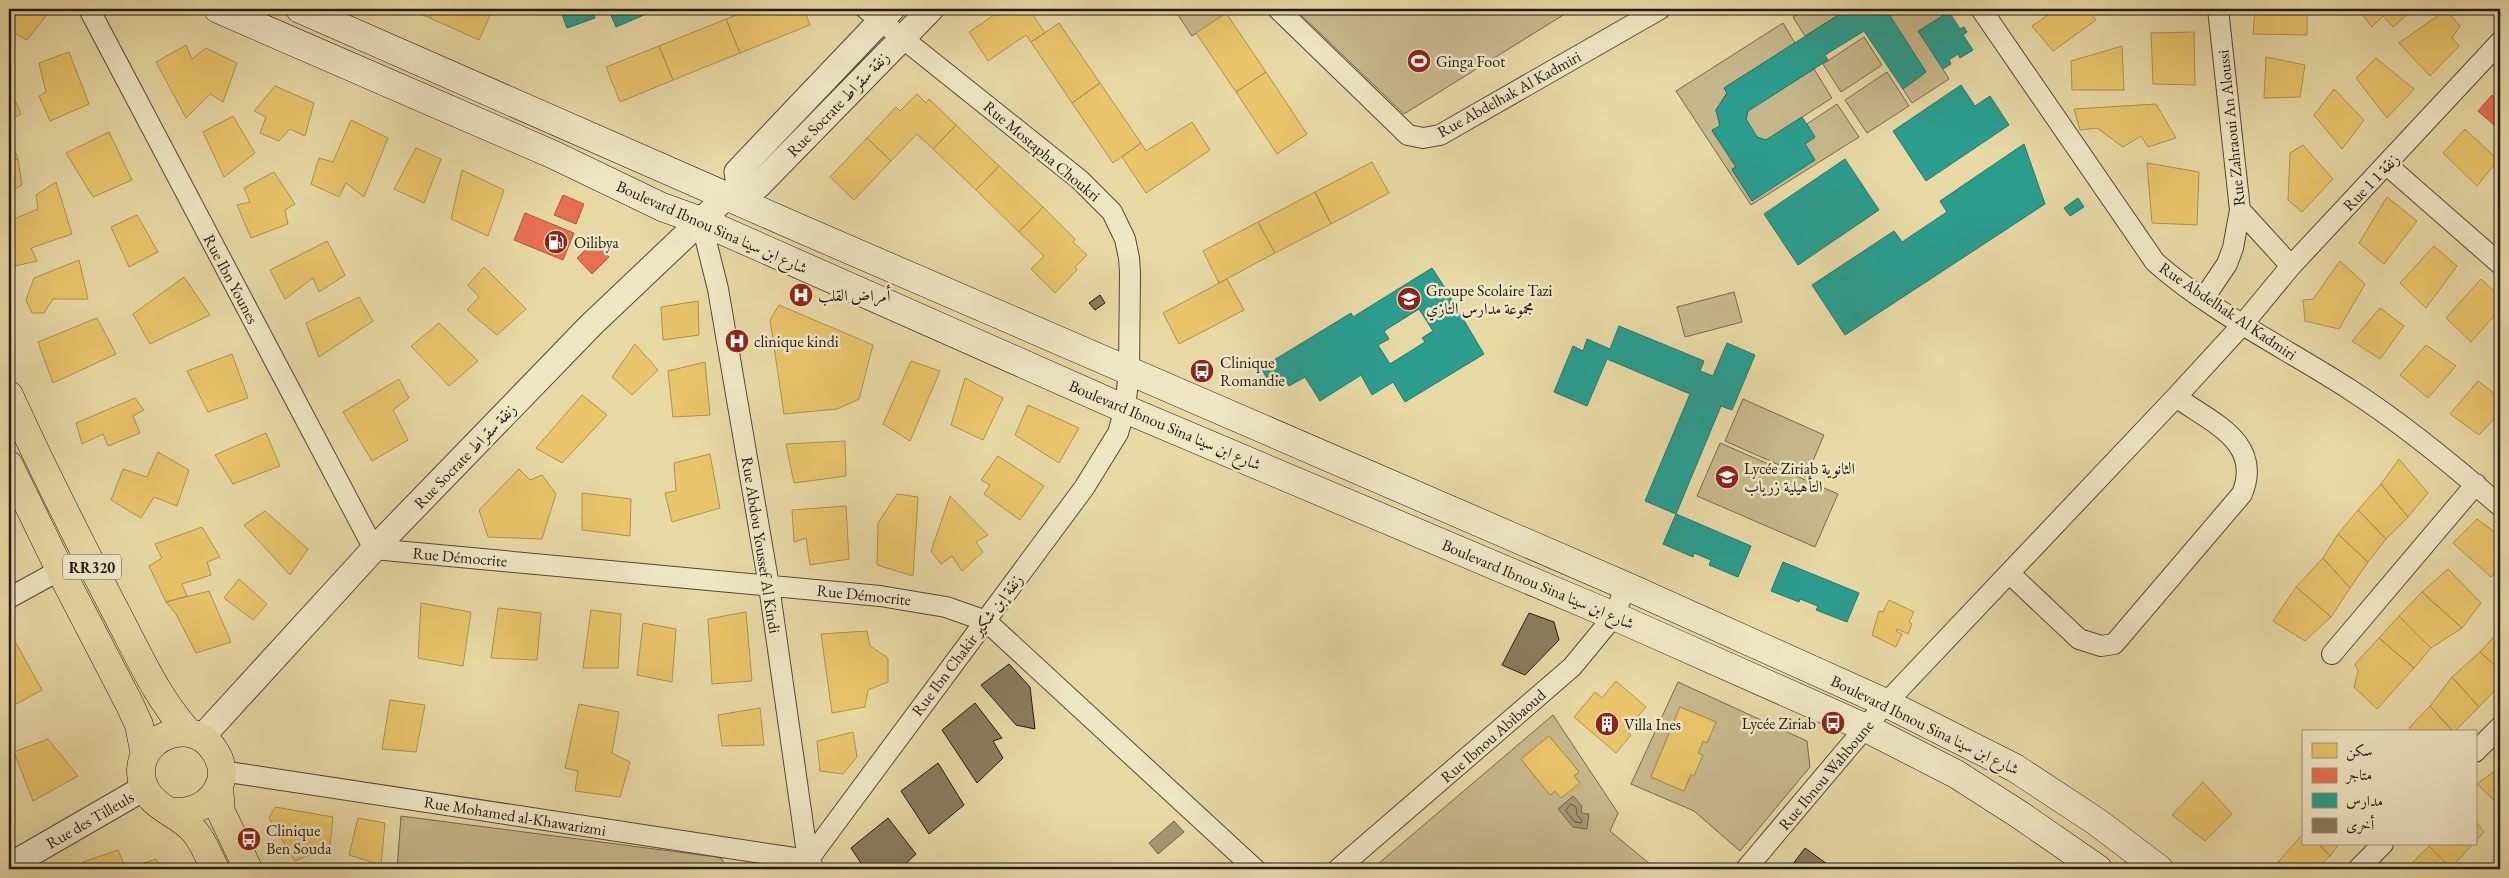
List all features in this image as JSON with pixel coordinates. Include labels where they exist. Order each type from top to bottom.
[{"type":"main road","name":"Boulevard Ibnou Sina شارع ابن سينا","points":[[218,9],[554,155],[662,207],[701,221],[1125,409],[1614,616],[1866,728],[1956,774],[2020,815],[2098,869]]},
{"type":"main road","name":"Boulevard Ibnou Sina شارع ابن سينا","points":[[300,9],[733,191],[1130,371],[1626,586],[1886,703],[2015,768],[2097,822],[2159,869]]},
{"type":"main road","name":"RR320","points":[[9,395],[75,534],[167,706],[195,735],[216,752],[220,778],[221,812],[248,869]]},
{"type":"main road","name":"RR320","points":[[9,465],[139,725],[145,754],[141,771],[144,788]]},
{"type":"main road","points":[[145,754],[150,747],[164,736],[195,735]]},
{"type":"main road","points":[[169,811],[187,812],[196,810],[212,798],[220,778]]},
{"type":"main road","points":[[144,788],[154,802],[169,811],[195,832],[215,869]]},
{"type":"street","name":"Rue Ibn Younes","points":[[89,9],[374,549]]},
{"type":"street","name":"Rue Socrate زنقة سقراط","points":[[195,735],[591,325],[733,191],[758,186],[931,9]]},
{"type":"street","name":"Rue Abdelhak Al Kadmiri","points":[[1278,9],[1408,135],[1423,138],[1440,135],[1660,9]]},
{"type":"street","name":"Rue Abdelhak Al Kadmiri","points":[[1981,9],[2154,262],[2171,277],[2243,324],[2352,391],[2476,484],[2500,506]]},
{"type":"street","name":"Rue Zahraoui An Aloussi","points":[[2204,298],[2230,256],[2240,210],[2218,9]]},
{"type":"street","name":"Rue Socrate زنقة سقراط","points":[[733,191],[737,172],[880,13]]},
{"type":"street","name":"Rue Mostapha Choukri","points":[[880,13],[903,37],[1080,180],[1112,212],[1125,239],[1130,258],[1130,371],[1125,409]]},
{"type":"street","name":"Rue 1 زنقة 1","points":[[2010,574],[2176,397],[2243,324],[2292,266],[2500,42]]},
{"type":"street","points":[[2387,165],[2500,264]]},
{"type":"street","points":[[2240,210],[2292,266]]},
{"type":"street","name":"Rue Abdou Youssef Al Kindi","points":[[701,221],[718,289],[770,586],[805,866]]},
{"type":"street","points":[[2010,574],[2079,639],[2101,646],[2114,644],[2242,494],[2247,481],[2248,466],[2236,440],[2176,397]]},
{"type":"street","name":"Rue Ibn Chakir زنقة إبن شكير","points":[[805,866],[1089,481],[1118,433],[1125,409]]},
{"type":"street","points":[[2332,654],[2476,484]]},
{"type":"street","name":"Rue Démocrite","points":[[374,549],[770,586],[918,601],[946,606],[986,621],[1255,869]]},
{"type":"street","points":[[9,598],[60,570]]},
{"type":"street","name":"Rue Ibnou Wahboune","points":[[1746,869],[1886,703],[2010,574]]},
{"type":"street","name":"Rue Ibnou Abibaoud","points":[[1338,869],[1572,667],[1614,616],[1626,586]]},
{"type":"street","points":[[2476,751],[2500,727]]},
{"type":"street","name":"Rue Mohamed al-Khawarizmi","points":[[220,778],[805,866]]},
{"type":"street","name":"Rue des Tilleuls","points":[[9,866],[144,788]]},
{"type":"street","points":[[2358,869],[2381,846]]},
{"type":"shaded area","points":[[1174,9],[1232,9],[1192,36]]},
{"type":"shaded area","name":"Ginga Foot","points":[[1295,9],[1573,9],[1404,114]]},
{"type":"shaded area","points":[[1806,9],[1848,9],[1805,36],[1793,17]]},
{"type":"shaded area","points":[[1866,9],[1953,9],[1919,31],[1949,79],[1912,103],[1903,89],[1926,72],[1887,12]]},
{"type":"shaded area","points":[[1783,23],[1795,43],[1724,88],[1727,93],[1716,110],[1720,126],[1712,131],[1736,167],[1732,170],[1752,200],[1815,160],[1805,144],[1815,137],[1807,124],[1837,104],[1859,137],[1751,205],[1676,91]]},
{"type":"shaded area","points":[[1864,37],[1882,65],[1841,92],[1823,64]]},
{"type":"shaded area","points":[[1814,69],[1832,98],[1766,140],[1757,137],[1746,119],[1748,111]]},
{"type":"shaded area","points":[[1887,72],[1909,106],[1867,133],[1845,100]]},
{"type":"shaded area","points":[[1734,292],[1742,322],[1685,337],[1677,307]]},
{"type":"shaded area","points":[[1743,399],[1824,435],[1806,477],[1725,441]]},
{"type":"shaded area","points":[[1720,443],[1838,494],[1815,547],[1697,496]]},
{"type":"shaded area","points":[[1678,682],[1807,741],[1810,767],[1740,851],[1694,811],[1631,784]],"holes":[[[1680,707],[1716,722],[1707,743],[1703,741],[1698,753],[1703,755],[1694,775],[1691,774],[1684,791],[1651,777]]]},
{"type":"shaded area","points":[[1553,715],[1618,813],[1610,831],[1656,869],[1372,869]],"holes":[[[1549,736],[1579,772],[1574,776],[1579,782],[1561,798],[1555,791],[1550,795],[1521,759]]]},
{"type":"shaded area","points":[[401,816],[716,857],[722,859],[727,869],[397,869]]},
{"type":"water","points":[[1573,796],[1582,806],[1581,813],[1589,814],[1587,829],[1573,827],[1558,809]]},
{"type":"water","points":[[1174,821],[1184,832],[1158,854],[1149,843]]},
{"type":"building: سكن","points":[[9,9],[46,9],[49,12],[27,40],[9,30]]},
{"type":"building: سكن","points":[[408,9],[434,9],[430,18]]},
{"type":"building: سكن","points":[[434,9],[488,9],[492,11],[479,40],[430,18]]},
{"type":"building: سكن","points":[[752,9],[804,9],[810,25],[740,53],[726,19]]},
{"type":"building: سكن","points":[[1003,9],[1029,9],[1045,33],[1031,42],[1026,35],[988,61],[969,32]]},
{"type":"building: سكن","points":[[2057,9],[2087,9],[2096,20],[2053,51],[2032,26]]},
{"type":"building: سكن","points":[[2255,9],[2307,9],[2307,35],[2253,34]]},
{"type":"building: سكن","points":[[2358,9],[2413,9],[2393,27],[2383,16],[2372,27]]},
{"type":"building: سكن","points":[[2446,10],[2460,26],[2452,38],[2459,46],[2430,76],[2399,43]]},
{"type":"building: سكن","points":[[1226,13],[1266,72],[1236,92],[1196,33]]},
{"type":"building: سكن","points":[[726,19],[740,53],[673,80],[659,46]]},
{"type":"building: سكن","points":[[1059,23],[1100,83],[1072,103],[1031,42]]},
{"type":"building: سكن","points":[[2194,32],[2195,85],[2153,84],[2151,33]]},
{"type":"building: سكن","points":[[186,45],[192,59],[206,48],[237,63],[223,102],[210,94],[186,118],[156,62]]},
{"type":"building: سكن","points":[[659,46],[673,80],[620,102],[606,67]]},
{"type":"building: سكن","points":[[2122,46],[2124,90],[2072,90],[2071,61]]},
{"type":"building: سكن","points":[[69,52],[89,104],[50,121],[39,96],[46,92],[39,63]]},
{"type":"building: سكن","points":[[2266,57],[2305,65],[2300,97],[2264,98]]},
{"type":"building: سكن","points":[[2376,58],[2414,89],[2387,118],[2356,78]]},
{"type":"building: سكن","points":[[1266,72],[1307,134],[1277,154],[1236,92]]},
{"type":"building: سكن","points":[[1100,83],[1141,143],[1113,163],[1072,103]]},
{"type":"building: سكن","points":[[275,86],[314,103],[305,136],[290,129],[279,141],[260,133],[266,117],[254,111]]},
{"type":"building: سكن","points":[[2334,89],[2364,120],[2342,149],[2314,115]]},
{"type":"building: سكن","points":[[917,94],[926,103],[929,99],[956,125],[933,149],[917,134],[891,161],[867,138],[896,107],[900,111]]},
{"type":"building: سكن","points":[[14,98],[21,114],[9,120],[9,101]]},
{"type":"building: سكن","points":[[2156,104],[2176,138],[2148,147],[2141,136],[2123,147],[2097,128],[2080,130],[2074,109]]},
{"type":"building: سكن","points":[[233,116],[255,153],[224,177],[203,132]]},
{"type":"building: سكن","points":[[351,120],[388,138],[364,197],[346,183],[339,197],[311,184],[319,158],[333,162]]},
{"type":"building: سكن","points":[[1192,122],[1210,150],[1146,193],[1122,157],[1141,143],[1146,151]]},
{"type":"building: سكن","points":[[956,125],[999,166],[976,190],[933,149]]},
{"type":"building: سكن","points":[[2465,129],[2498,160],[2477,186],[2443,153]]},
{"type":"building: سكن","points":[[109,132],[132,180],[93,197],[66,153]]},
{"type":"building: سكن","points":[[9,135],[18,159],[9,161]]},
{"type":"building: سكن","points":[[867,138],[891,161],[854,200],[830,177]]},
{"type":"building: سكن","points":[[2303,145],[2333,179],[2302,212],[2288,200],[2290,153]]},
{"type":"building: سكن","points":[[416,148],[441,159],[424,203],[394,189]]},
{"type":"building: سكن","points":[[18,159],[22,185],[9,192],[9,161]]},
{"type":"building: سكن","points":[[1372,162],[1389,193],[1331,224],[1315,192]]},
{"type":"building: سكن","points":[[2147,163],[2199,172],[2197,225],[2152,223]]},
{"type":"building: سكن","points":[[999,166],[1043,207],[1019,232],[976,190]]},
{"type":"building: سكن","points":[[462,170],[504,190],[488,236],[451,219]]},
{"type":"building: سكن","points":[[274,172],[295,204],[285,210],[288,224],[251,238],[237,205],[250,202],[244,188]]},
{"type":"building: سكن","points":[[56,182],[72,234],[31,248],[37,261],[15,266],[9,246],[9,221],[38,209],[36,195]]},
{"type":"building: سكن","points":[[1315,192],[1331,224],[1275,253],[1258,222]]},
{"type":"building: سكن","points":[[2387,197],[2417,221],[2384,264],[2359,243]]},
{"type":"building: سكن","points":[[2500,203],[2500,216],[2494,211]]},
{"type":"building: سكن","points":[[1043,207],[1075,239],[1073,242],[1087,255],[1075,267],[1077,270],[1055,293],[1031,269],[1044,256],[1019,232]]},
{"type":"building: سكن","points":[[137,215],[158,252],[129,267],[111,227]]},
{"type":"building: سكن","points":[[1258,222],[1275,253],[1219,283],[1203,251]]},
{"type":"building: سكن","points":[[327,241],[345,275],[319,292],[313,278],[285,299],[270,270]]},
{"type":"building: سكن","points":[[2434,246],[2457,266],[2426,308],[2400,283]]},
{"type":"building: سكن","points":[[79,260],[88,299],[53,299],[44,313],[32,313],[26,300],[34,278]]},
{"type":"building: سكن","points":[[2340,261],[2365,284],[2339,329],[2305,321],[2303,300],[2313,299]]},
{"type":"building: سكن","points":[[484,267],[526,309],[497,335],[467,310],[479,297],[468,285]]},
{"type":"building: سكن","points":[[184,277],[210,315],[150,344],[133,314]]},
{"type":"building: سكن","points":[[1227,279],[1244,310],[1179,344],[1163,313]]},
{"type":"building: سكن","points":[[2481,279],[2500,297],[2500,309],[2471,342],[2446,318]]},
{"type":"building: سكن","points":[[359,297],[373,321],[319,357],[306,323]]},
{"type":"building: سكن","points":[[698,301],[699,335],[663,340],[661,307]]},
{"type":"building: سكن","points":[[779,305],[873,345],[859,399],[837,409],[784,414],[770,320]]},
{"type":"building: سكن","points":[[2380,308],[2404,326],[2380,359],[2352,341]]},
{"type":"building: سكن","points":[[97,318],[116,354],[53,383],[38,342]]},
{"type":"building: سكن","points":[[439,323],[478,361],[449,386],[411,346]]},
{"type":"building: سكن","points":[[635,344],[658,370],[632,395],[612,377]]},
{"type":"building: سكن","points":[[2426,345],[2456,366],[2428,398],[2400,375]]},
{"type":"building: سكن","points":[[232,354],[248,398],[208,412],[187,371]]},
{"type":"building: سكن","points":[[911,361],[940,371],[910,441],[883,424]]},
{"type":"building: سكن","points":[[705,362],[710,415],[673,417],[668,371]]},
{"type":"building: سكن","points":[[965,378],[1003,398],[983,440],[951,425]]},
{"type":"building: سكن","points":[[399,379],[409,398],[393,410],[408,440],[372,461],[343,412]]},
{"type":"building: سكن","points":[[2478,381],[2500,398],[2500,412],[2479,435],[2450,414]]},
{"type":"building: سكن","points":[[582,395],[607,415],[562,463],[536,448]]},
{"type":"building: سكن","points":[[135,398],[144,410],[133,416],[140,433],[108,446],[103,434],[82,444],[76,423]]},
{"type":"building: سكن","points":[[1028,405],[1079,428],[1059,463],[1015,435]]},
{"type":"building: سكن","points":[[266,433],[280,466],[233,484],[215,455]]},
{"type":"building: سكن","points":[[845,441],[846,476],[794,483],[786,444]]},
{"type":"building: سكن","points":[[158,452],[189,470],[177,506],[154,497],[141,518],[111,500],[123,469],[147,477]]},
{"type":"building: سكن","points":[[710,454],[720,508],[672,522],[665,493],[676,491],[674,463]]},
{"type":"building: سكن","points":[[998,456],[1044,486],[1020,520],[984,494],[990,485],[981,480]]},
{"type":"building: سكن","points":[[2399,459],[2428,493],[2408,517],[2381,484]]},
{"type":"building: سكن","points":[[519,469],[530,480],[542,475],[556,494],[542,539],[488,537],[479,510]]},
{"type":"building: سكن","points":[[2381,484],[2408,517],[2386,539],[2358,510]]},
{"type":"building: سكن","points":[[582,493],[631,499],[630,536],[582,530]]},
{"type":"building: سكن","points":[[897,494],[918,497],[913,576],[877,565],[878,523]]},
{"type":"building: سكن","points":[[950,496],[988,535],[976,542],[983,552],[962,571],[952,556],[941,564],[931,551]]},
{"type":"building: سكن","points":[[846,506],[849,559],[810,565],[806,538],[794,542],[792,510]]},
{"type":"building: سكن","points":[[2358,510],[2386,539],[2368,562],[2338,534]]},
{"type":"building: سكن","points":[[265,511],[308,549],[290,575],[244,525]]},
{"type":"building: سكن","points":[[2477,519],[2500,536],[2500,567],[2491,577],[2453,543]]},
{"type":"building: سكن","points":[[202,527],[220,557],[207,562],[211,575],[182,584],[187,596],[166,602],[149,566],[162,558],[155,544]]},
{"type":"building: سكن","points":[[2338,534],[2368,562],[2350,588],[2323,558]]},
{"type":"building: سكن","points":[[2323,558],[2350,588],[2331,617],[2296,587]]},
{"type":"building: سكن","points":[[2448,569],[2481,603],[2462,628],[2422,592]]},
{"type":"building: سكن","points":[[239,579],[267,604],[253,620],[224,598]]},
{"type":"building: سكن","points":[[2296,587],[2331,617],[2305,641],[2273,621]]},
{"type":"building: سكن","points":[[209,591],[231,642],[196,653],[176,614],[166,602]]},
{"type":"building: سكن","points":[[2422,592],[2462,628],[2431,648],[2399,616]]},
{"type":"building: سكن","points":[[1889,600],[1914,612],[1909,622],[1912,624],[1908,634],[1897,629],[1896,631],[1902,634],[1896,647],[1872,635],[1879,611],[1883,612]]},
{"type":"building: سكن","points":[[421,603],[471,612],[463,666],[418,658]]},
{"type":"building: سكن","points":[[498,608],[541,613],[537,660],[491,658]]},
{"type":"building: سكن","points":[[591,610],[621,614],[618,668],[583,668]]},
{"type":"building: سكن","points":[[746,612],[752,681],[712,684],[708,619]]},
{"type":"building: سكن","points":[[2399,616],[2431,648],[2414,668],[2379,638]]},
{"type":"building: سكن","points":[[643,623],[676,629],[672,682],[637,675]]},
{"type":"building: سكن","points":[[2500,630],[2500,670],[2480,652]]},
{"type":"building: سكن","points":[[867,631],[870,646],[888,658],[888,682],[868,690],[865,707],[832,713],[821,634]]},
{"type":"building: سكن","points":[[2379,638],[2414,668],[2377,709],[2354,687],[2358,671],[2355,664]]},
{"type":"building: سكن","points":[[16,643],[42,690],[9,708],[9,646]]},
{"type":"building: سكن","points":[[2480,652],[2500,670],[2500,685],[2479,707],[2452,677]]},
{"type":"building: سكن","points":[[2452,677],[2479,707],[2456,730],[2452,730],[2430,706]]},
{"type":"building: سكن","name":"Villa Ines","points":[[1616,681],[1646,707],[1626,730],[1631,735],[1616,753],[1574,717],[1595,692],[1602,698]]},
{"type":"building: سكن","points":[[390,700],[425,705],[416,752],[382,749]]},
{"type":"building: سكن","points":[[579,704],[619,712],[612,753],[630,762],[620,797],[575,791],[578,771],[565,768]]},
{"type":"building: سكن","points":[[2430,706],[2451,730],[2411,730],[2409,728]]},
{"type":"building: سكن","points":[[1680,707],[1716,722],[1707,743],[1703,741],[1698,753],[1703,755],[1694,776],[1691,774],[1684,791],[1651,777]]},
{"type":"building: سكن","points":[[760,708],[764,745],[722,746],[718,715]]},
{"type":"building: سكن","points":[[853,732],[857,757],[843,774],[820,771],[817,741]]},
{"type":"building: سكن","points":[[1549,736],[1579,772],[1574,776],[1580,783],[1561,798],[1555,791],[1550,795],[1521,759]]},
{"type":"building: سكن","points":[[48,739],[78,776],[33,801],[14,752]]},
{"type":"building: سكن","points":[[2500,767],[2500,806],[2477,784]]},
{"type":"building: سكن","points":[[2203,782],[2232,814],[2205,841],[2172,815]]},
{"type":"building: سكن","points":[[275,807],[333,817],[330,846],[295,861],[269,818]]},
{"type":"building: سكن","points":[[358,818],[385,823],[381,865],[349,855]]},
{"type":"building: سكن","points":[[2476,821],[2484,832],[2476,841]]},
{"type":"building: سكن","points":[[2302,835],[2302,846],[2321,846],[2330,856],[2317,869],[2272,869]]},
{"type":"building: سكن","points":[[2321,846],[2338,846],[2330,856]]},
{"type":"building: سكن","points":[[2429,846],[2471,846],[2451,868]]},
{"type":"building: سكن","points":[[2429,846],[2451,868],[2406,869]]},
{"type":"building: سكن","points":[[118,850],[126,869],[85,869],[83,862]]},
{"type":"building: سكن","points":[[156,859],[161,869],[126,869]]},
{"type":"building: متاجر","points":[[2500,92],[2500,130],[2478,111],[2492,95],[2495,98]]},
{"type":"building: متاجر","points":[[563,195],[584,204],[576,224],[554,215]]},
{"type":"building: متاجر","points":[[525,213],[574,233],[563,260],[514,240]]},
{"type":"building: متاجر","points":[[594,242],[609,257],[592,274],[577,258]]},
{"type":"building: مدارس","points":[[560,9],[592,9],[595,18],[567,28]]},
{"type":"building: مدارس","points":[[620,9],[658,9],[616,27],[610,13]]},
{"type":"building: مدارس","points":[[1848,9],[1887,11],[1926,72],[1903,89],[1864,31],[1825,55],[1828,60],[1748,111],[1746,119],[1757,137],[1766,140],[1802,117],[1815,137],[1805,144],[1815,160],[1752,201],[1732,169],[1736,167],[1712,130],[1720,126],[1716,110],[1727,93],[1724,88]]},
{"type":"building: مدارس","points":[[1949,12],[1960,29],[1964,27],[1967,32],[1963,35],[1973,50],[1960,58],[1958,54],[1949,60],[1951,64],[1943,69],[1918,31]]},
{"type":"building: مدارس","points":[[1961,85],[1975,106],[1990,96],[2009,125],[1926,181],[1893,131]]},
{"type":"building: مدارس","points":[[2024,144],[2045,204],[1845,335],[1812,285],[1894,231],[1902,242],[1947,212],[1940,201]]},
{"type":"building: مدارس","points":[[1845,159],[1879,210],[1798,265],[1764,214]]},
{"type":"building: مدارس","points":[[2078,198],[2084,207],[2070,216],[2064,208]]},
{"type":"building: مدارس","points":[[1432,268],[1445,288],[1440,291],[1445,300],[1450,297],[1484,354],[1405,402],[1393,382],[1372,395],[1361,375],[1320,401],[1305,377],[1289,386],[1284,377],[1271,385],[1261,368],[1351,313],[1353,317]],"holes":[[[1419,309],[1433,331],[1422,338],[1425,342],[1390,364],[1378,345],[1389,339],[1384,331]]]},
{"type":"building: مدارس","points":[[1619,326],[1704,361],[1700,371],[1713,376],[1727,343],[1755,355],[1732,410],[1721,406],[1676,514],[1645,501],[1690,394],[1607,359],[1587,406],[1554,392],[1573,346],[1583,351],[1587,339],[1610,349]]},
{"type":"building: مدارس","points":[[1676,514],[1751,546],[1738,577],[1709,565],[1711,560],[1694,553],[1693,557],[1663,544]]},
{"type":"building: مدارس","points":[[1783,562],[1859,593],[1847,622],[1816,610],[1818,606],[1800,599],[1799,602],[1771,591]]},
{"type":"building: أخرى","points":[[1100,295],[1105,303],[1095,310],[1089,303]]},
{"type":"building: أخرى","points":[[1529,613],[1554,622],[1559,640],[1525,675],[1502,665]]},
{"type":"building: أخرى","points":[[1009,664],[1030,687],[1035,729],[1016,725],[981,685]]},
{"type":"building: أخرى","points":[[975,703],[1002,738],[993,741],[1003,758],[977,783],[942,730]]},
{"type":"building: أخرى","points":[[938,763],[964,805],[929,834],[901,791]]},
{"type":"building: أخرى","points":[[888,818],[916,854],[900,869],[865,869],[851,848]]},
{"type":"building: أخرى","points":[[1805,848],[1834,869],[1789,869]]},
{"type":"place","name":"Ginga Foot","points":[[1419,61]]},
{"type":"place","name":"Oilibya","points":[[556,242]]},
{"type":"place","name":"أمراض القلب","points":[[801,295]]},
{"type":"place","name":"Groupe Scolaire Tazi مجموعة مدارس التازي","points":[[1409,299]]},
{"type":"place","name":"clinique kindi","points":[[737,341]]},
{"type":"place","name":"Clinique Romandie","points":[[1202,371]]},
{"type":"place","name":"Lycée Ziriab الثانوية التأهيلية زرياب","points":[[1727,477]]},
{"type":"place","name":"Lycée Ziriab","points":[[1833,723]]},
{"type":"place","name":"Villa Ines","points":[[1607,724]]},
{"type":"place","name":"Clinique Ben Souda","points":[[249,839]]}]
